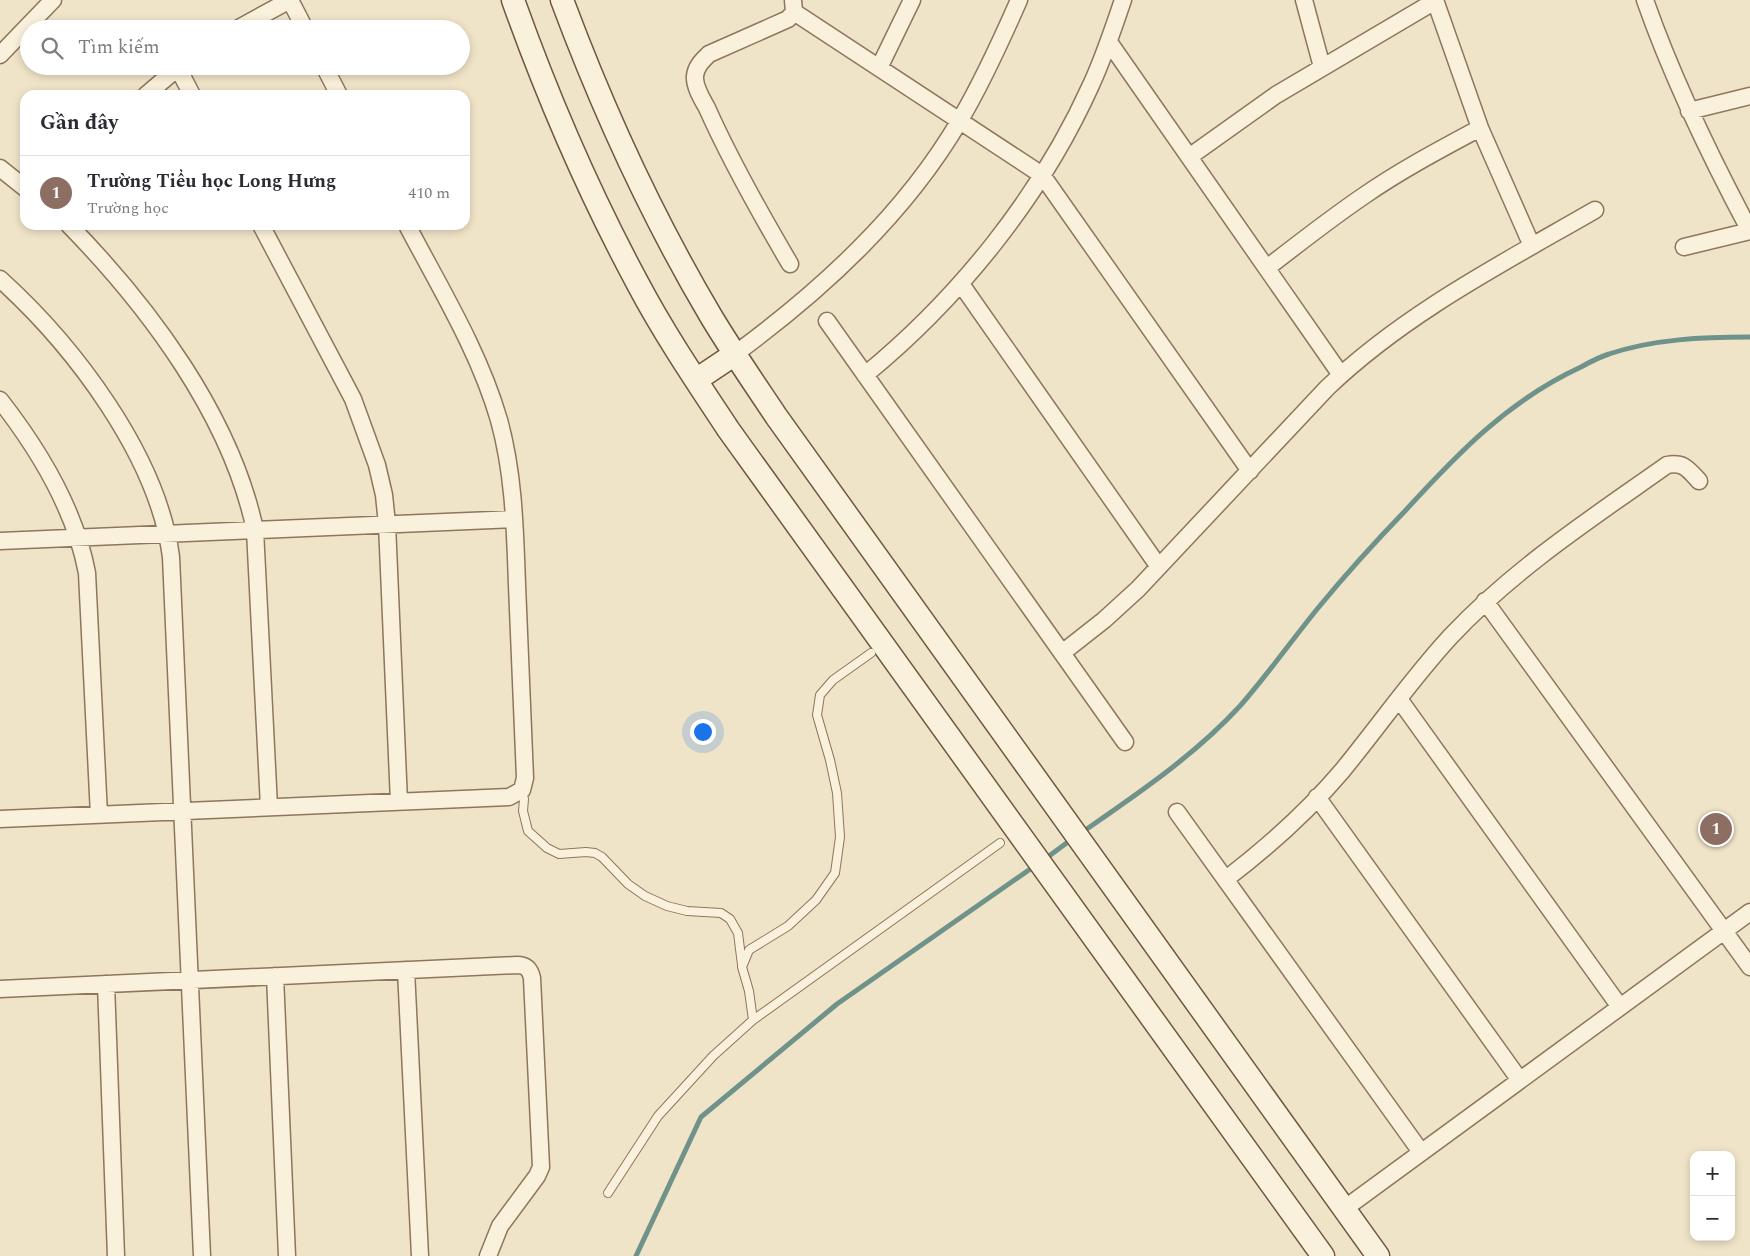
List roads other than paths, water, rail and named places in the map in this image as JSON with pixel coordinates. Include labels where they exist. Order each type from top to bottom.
[{"type":"street","points":[[34,20],[53,0]]},
{"type":"street","points":[[253,20],[290,0],[300,20]]},
{"type":"street","points":[[513,0],[535,63],[583,174],[639,285],[671,342],[728,429],[1323,1256]]},
{"type":"street","points":[[562,0],[582,53],[639,183],[681,262],[735,354],[776,416],[1378,1256]]},
{"type":"street","points":[[879,68],[912,0]]},
{"type":"street","points":[[696,380],[735,354],[799,304],[835,272],[905,198],[960,121],[998,49],[1019,0]]},
{"type":"street","points":[[865,375],[891,354],[961,284],[1002,233],[1042,175],[1083,101],[1109,42],[1123,0]]},
{"type":"street","points":[[1304,0],[1322,67]]},
{"type":"street","points":[[1189,157],[1276,95],[1435,0],[1480,128],[1532,246]]},
{"type":"street","points":[[1644,0],[1689,111],[1750,231],[1684,248]]},
{"type":"street","points":[[790,264],[763,219],[716,128],[696,85],[695,77],[697,68],[702,60],[710,54],[784,22],[792,16],[794,6],[879,68],[1042,175],[1250,471]]},
{"type":"street","points":[[0,55],[20,34]]},
{"type":"street","points":[[1109,42],[1341,375]]},
{"type":"street","points":[[152,90],[170,75]]},
{"type":"street","points":[[183,75],[190,90]]},
{"type":"street","points":[[329,75],[336,90]]},
{"type":"street","points":[[1689,111],[1750,96]]},
{"type":"street","points":[[1267,268],[1366,194],[1480,128]]},
{"type":"street","points":[[0,168],[20,184]]},
{"type":"street","points":[[1062,653],[1111,614],[1138,589],[1341,375],[1389,336],[1435,305],[1595,210]]},
{"type":"street","points":[[75,230],[147,314],[166,341],[199,392],[228,446],[240,474],[255,530],[269,807]]},
{"type":"street","points":[[264,230],[353,399],[377,465],[384,495],[387,524],[399,802]]},
{"type":"street","points":[[0,819],[509,797],[522,790],[524,784],[514,519],[510,474],[505,446],[490,392],[461,329],[410,230]]},
{"type":"street","points":[[0,280],[22,299],[73,355],[101,395],[146,472],[160,504],[168,534],[172,566],[202,1256]]},
{"type":"street","points":[[961,284],[1159,566]]},
{"type":"street","points":[[827,321],[1125,742]]},
{"type":"street","points":[[0,400],[38,454],[57,487],[78,538],[87,573],[99,815]]},
{"type":"street","points":[[1226,879],[1277,838],[1317,797],[1341,771],[1450,637],[1485,601],[1526,566],[1667,465],[1678,463],[1686,467],[1699,482]]},
{"type":"street","points":[[0,541],[514,519]]},
{"type":"street","points":[[1485,601],[1750,966]]},
{"type":"street","points":[[1399,699],[1620,1007]]},
{"type":"street","points":[[1317,797],[1520,1079]]},
{"type":"street","points":[[1178,812],[1421,1152]]},
{"type":"street","points":[[1344,1209],[1750,912]]},
{"type":"street","points":[[0,989],[517,965],[527,968],[532,975],[541,1167],[537,1176],[500,1226],[488,1256],[478,1256]]},
{"type":"street","points":[[406,970],[420,1256]]},
{"type":"street","points":[[274,976],[287,1256]]},
{"type":"street","points":[[106,984],[116,1256]]},
{"type":"lane","points":[[742,967],[749,950],[788,926],[816,900],[835,873],[840,837],[837,793],[817,715],[820,695],[833,680],[871,653]]},
{"type":"lane","points":[[524,799],[523,811],[528,831],[547,848],[559,854],[595,853],[602,857],[628,884],[645,896],[667,906],[687,911],[721,913],[730,919],[738,932],[742,967],[749,991],[753,1020]]},
{"type":"lane","points":[[608,1193],[658,1116],[713,1056],[753,1020],[843,958],[1000,843]]},
{"type":"waterway","points":[[1081,833],[1164,774],[1222,724],[1240,706],[1318,608],[1372,546],[1465,449],[1508,412],[1555,380],[1609,354],[1661,342],[1750,337]]},
{"type":"waterway","points":[[1045,859],[1072,839]]},
{"type":"waterway","points":[[636,1256],[701,1117],[837,1004],[1036,865]]},
{"type":"place","name":"Trường Tiểu học Long Hưng","points":[[1716,829]]}]
